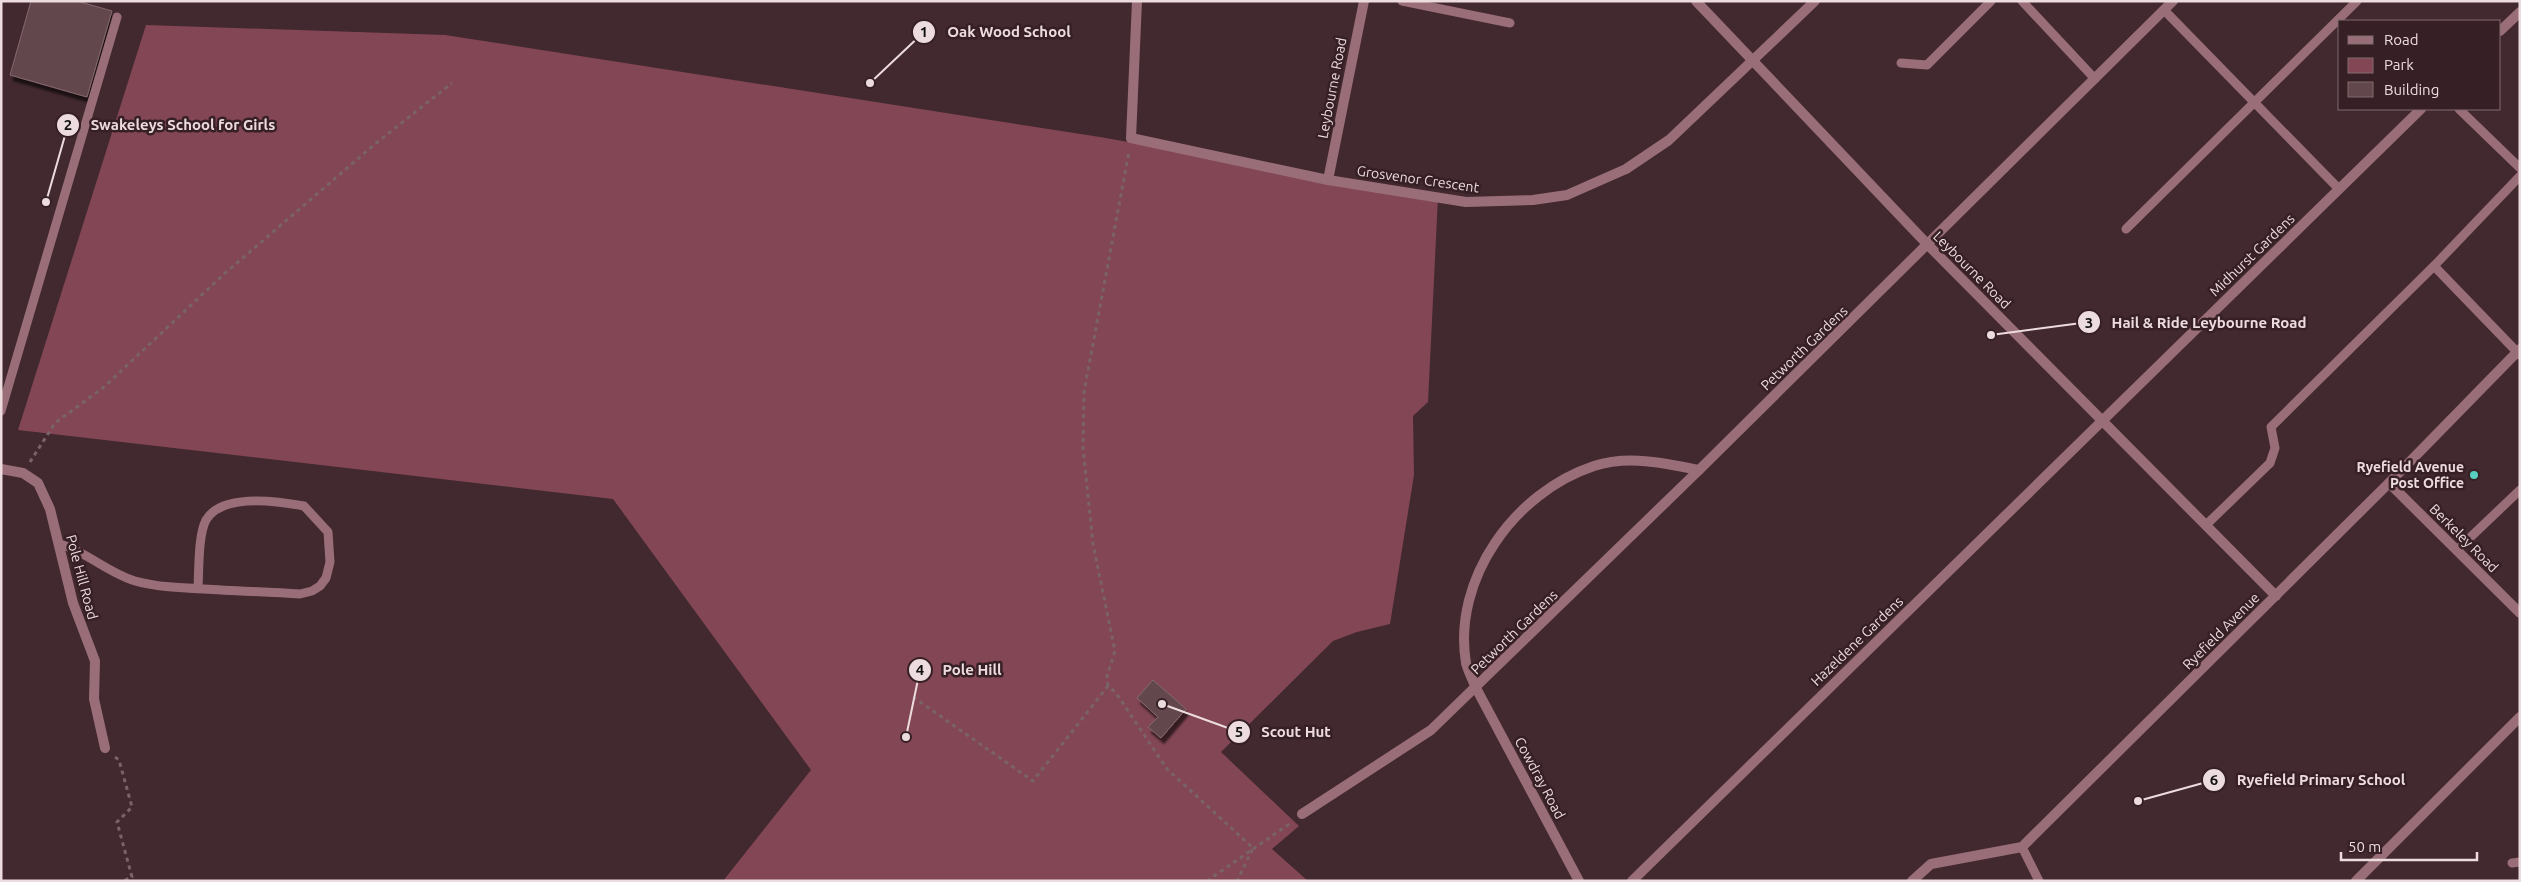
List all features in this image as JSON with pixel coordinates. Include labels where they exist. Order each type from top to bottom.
[{"type":"street","points":[[1132,138],[1137,1]]},
{"type":"street","name":"Leybourne Road","points":[[1328,180],[1364,1]]},
{"type":"street","name":"Leybourne Road","points":[[1696,1],[1928,245],[2276,596]]},
{"type":"street","name":"Grosvenor Crescent","points":[[1132,138],[1328,180],[1466,202],[1534,200],[1567,195],[1626,169],[1669,140],[1815,1]]},
{"type":"street","points":[[1928,245],[2174,1]]},
{"type":"street","points":[[2501,30],[2520,12]]},
{"type":"street","name":"Midhurst Gardens","points":[[2102,422],[2420,110]]},
{"type":"street","name":"Petworth Gardens","points":[[1302,814],[1431,730],[1928,245]]},
{"type":"street","name":"Ryefield Avenue","points":[[2022,847],[2519,352]]},
{"type":"street","name":"Hazeldene Gardens","points":[[1632,881],[2102,422]]},
{"type":"street","name":"Petworth Gardens","points":[[1476,688],[1466,665],[1464,634],[1468,601],[1481,566],[1497,538],[1519,514],[1544,493],[1569,476],[1595,466],[1627,461],[1660,462],[1699,470]]},
{"type":"street","points":[[1,469],[23,473]]},
{"type":"street","name":"Pole Hill Road","points":[[23,473],[38,483],[44,493],[60,544],[75,610],[95,660],[94,698],[105,748]]},
{"type":"street","name":"Berkeley Road","points":[[2389,483],[2520,613]]},
{"type":"street","name":"Cowdray Road","points":[[1476,688],[1579,881]]},
{"type":"street","points":[[2356,881],[2520,717]]},
{"type":"street","points":[[1912,881],[1931,864],[2022,847]]},
{"type":"lane","points":[[1402,1],[1510,23]]},
{"type":"lane","points":[[1901,63],[1927,65],[1991,1]]},
{"type":"lane","points":[[2022,1],[2095,79]]},
{"type":"lane","points":[[2126,229],[2357,1]]},
{"type":"lane","points":[[2164,10],[2339,189]]},
{"type":"lane","points":[[1,411],[117,17]]},
{"type":"lane","points":[[2460,110],[2520,168]]},
{"type":"lane","points":[[2206,525],[2270,463],[2275,448],[2271,427],[2434,266],[2520,176]]},
{"type":"lane","points":[[2434,266],[2519,352]]},
{"type":"lane","points":[[2457,550],[2520,490]]},
{"type":"lane","points":[[60,544],[77,549],[99,564],[135,581],[198,588],[300,594],[312,591],[326,578],[330,562],[328,532],[304,506],[239,501],[218,508],[206,519],[203,529],[198,588]]},
{"type":"lane","points":[[2022,847],[2039,881]]},
{"type":"path","points":[[23,473],[55,423],[104,387],[223,275],[375,144],[452,83]]},
{"type":"path","points":[[1132,138],[1084,392],[1083,448],[1093,544],[1115,650],[1107,676],[1108,686],[1116,693],[1167,769],[1253,848]]},
{"type":"path","points":[[913,698],[1033,781],[1108,686]]},
{"type":"path","points":[[105,748],[119,760],[132,807],[117,822],[132,877],[123,881]]},
{"type":"path","points":[[1207,881],[1302,814]]},
{"type":"path","points":[[1237,881],[1253,848]]},
{"type":"green space","points":[[146,25],[445,35],[1100,137],[1438,197],[1428,402],[1413,416],[1414,475],[1390,624],[1357,632],[1333,641],[1221,752],[1299,826],[1272,849],[1308,881],[723,881],[811,770],[613,499],[18,430]]},
{"type":"building","points":[[31,1],[77,1],[112,11],[87,97],[10,75]]},
{"type":"building","points":[[1153,680],[1186,709],[1161,738],[1148,727],[1158,717],[1137,698]]},
{"type":"place","name":"Oak Wood School","points":[[870,83]]},
{"type":"place","name":"Swakeleys School for Girls","points":[[46,202]]},
{"type":"place","name":"Hail & Ride Leybourne Road","points":[[1991,335]]},
{"type":"place","name":"Ryefield Avenue Post Office","points":[[2474,475]]},
{"type":"place","name":"Scout Hut","points":[[1162,704]]},
{"type":"place","name":"Pole Hill","points":[[906,737]]},
{"type":"place","name":"Ryefield Primary School","points":[[2138,801]]}]
